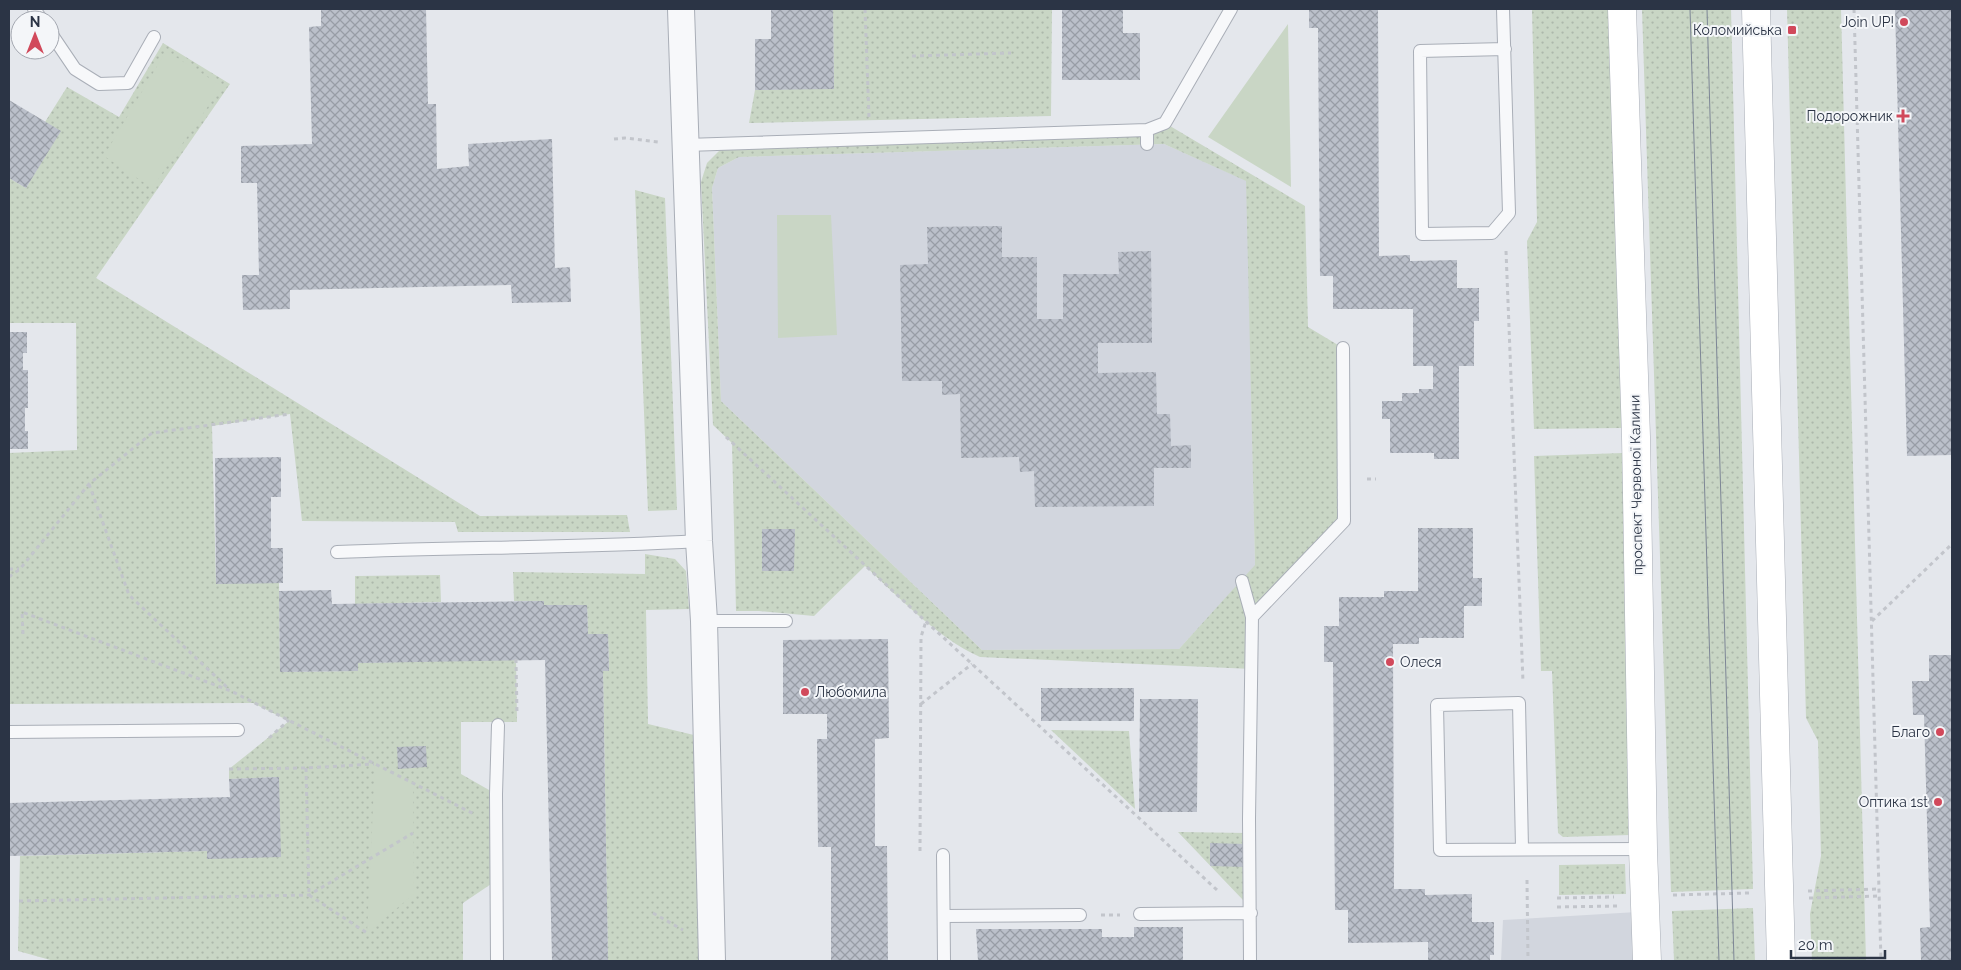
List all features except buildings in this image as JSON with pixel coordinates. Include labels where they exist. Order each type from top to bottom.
[{"type":"main road","name":"проспект Червоної Калини","points":[[1622,9],[1636,437],[1642,849],[1635,901],[1647,961]]},
{"type":"main road","points":[[1756,9],[1781,961]]},
{"type":"street","points":[[681,9],[698,541],[704,621],[712,961]]},
{"type":"lane","points":[[686,145],[1146,130],[1165,123],[1231,9]]},
{"type":"lane","points":[[1503,9],[1505,49],[1509,213],[1492,233],[1422,234],[1420,51],[1505,49]]},
{"type":"lane","points":[[60,47],[75,69],[100,84],[128,83],[154,37]]},
{"type":"lane","points":[[1146,130],[1146,144]]},
{"type":"lane","points":[[1252,617],[1344,521],[1342,348]]},
{"type":"lane","points":[[337,552],[698,541]]},
{"type":"lane","points":[[1242,580],[1252,617],[1249,820],[1250,961]]},
{"type":"lane","points":[[704,621],[786,622]]},
{"type":"lane","points":[[1522,848],[1519,703],[1437,706],[1440,850],[1522,848],[1642,849]]},
{"type":"lane","points":[[497,961],[496,825],[498,725]]},
{"type":"lane","points":[[9,732],[238,730]]},
{"type":"lane","points":[[943,855],[944,961]]},
{"type":"lane","points":[[1140,914],[1251,913]]},
{"type":"lane","points":[[944,916],[1080,915]]},
{"type":"path","points":[[866,9],[869,121]]},
{"type":"path","points":[[1854,9],[1878,890],[1880,896],[1880,961]]},
{"type":"path","points":[[912,56],[1011,53]]},
{"type":"path","points":[[614,139],[625,138],[686,145]]},
{"type":"path","points":[[1506,243],[1523,692]]},
{"type":"path","points":[[9,577],[20,569],[89,484],[152,433],[290,414]]},
{"type":"path","points":[[719,430],[1222,895]]},
{"type":"path","points":[[89,484],[129,595],[231,692]]},
{"type":"path","points":[[1871,622],[1952,544]]},
{"type":"path","points":[[9,569],[20,569]]},
{"type":"path","points":[[23,634],[22,612],[231,692],[496,825]]},
{"type":"path","points":[[920,852],[921,637],[926,622]]},
{"type":"path","points":[[921,704],[972,664]]},
{"type":"path","points":[[269,738],[289,720]]},
{"type":"path","points":[[229,769],[306,768],[375,764]]},
{"type":"path","points":[[306,768],[308,895]]},
{"type":"path","points":[[19,901],[308,895],[413,834]]},
{"type":"path","points":[[1528,880],[1528,961]]},
{"type":"path","points":[[1557,907],[1779,892],[1878,890]]},
{"type":"path","points":[[308,895],[367,933]]},
{"type":"path","points":[[1809,898],[1880,896]]},
{"type":"path","points":[[1557,898],[1635,901]]},
{"type":"path","points":[[1080,915],[1140,914]]},
{"type":"shaded area","points":[[1164,144],[1247,181],[1255,566],[1179,649],[982,650],[721,401],[712,188],[718,168],[739,157]]},
{"type":"shaded area","points":[[1637,912],[1638,961],[1501,961],[1503,920]]},
{"type":"green space","points":[[833,9],[1052,9],[1051,116],[749,123],[755,90],[834,88]]},
{"type":"green space","points":[[1532,9],[1608,9],[1622,428],[1534,429],[1527,241],[1537,222]]},
{"type":"green space","points":[[1642,9],[1731,9],[1753,889],[1671,892]]},
{"type":"green space","points":[[1787,9],[1841,9],[1866,961],[1812,961],[1810,914],[1821,856],[1818,741],[1806,718]]},
{"type":"green space","points":[[1288,24],[1291,187],[1208,137]]},
{"type":"green space","points":[[163,43],[230,84],[96,278],[480,516],[627,515],[630,532],[458,532],[455,522],[302,521],[290,414],[212,426],[216,583],[279,583],[280,672],[358,671],[358,663],[516,659],[517,722],[461,722],[461,774],[496,794],[497,880],[463,903],[463,961],[54,961],[18,951],[20,856],[207,851],[207,859],[279,777],[229,779],[229,769],[289,721],[253,703],[9,704],[9,453],[77,450],[76,323],[9,323],[9,178],[26,188],[60,131],[45,122],[67,87],[119,117]]},
{"type":"green space","points":[[166,51],[222,86],[152,188],[104,156]]},
{"type":"green space","points":[[1165,123],[1305,206],[1308,327],[1343,348],[1344,521],[1252,617],[1252,669],[980,657],[948,639],[934,628],[905,604],[865,566],[814,616],[736,611],[732,443],[713,425],[701,182],[707,163],[727,143]],"holes":[[[1164,144],[1246,181],[1255,565],[1179,649],[982,650],[721,401],[712,188],[718,168],[739,157]]]},
{"type":"green space","points":[[635,190],[665,198],[677,510],[648,511]]},
{"type":"green space","points":[[777,215],[831,215],[837,335],[778,338]]},
{"type":"green space","points":[[1623,453],[1630,835],[1563,837],[1558,833],[1552,671],[1541,671],[1534,456]]},
{"type":"green space","points":[[645,554],[675,559],[686,571],[689,609],[646,610],[648,724],[698,736],[707,961],[608,961],[603,671],[609,670],[608,635],[588,634],[587,605],[544,605],[544,601],[514,601],[513,572],[645,574]]},
{"type":"green space","points":[[440,575],[441,602],[355,604],[355,576]]},
{"type":"green space","points":[[1051,730],[1129,731],[1135,809]]},
{"type":"green space","points":[[375,764],[413,783],[414,894],[367,933]]},
{"type":"green space","points":[[1178,832],[1247,833],[1243,900]]},
{"type":"green space","points":[[1625,864],[1626,894],[1559,895],[1559,865]]},
{"type":"green space","points":[[1753,908],[1755,961],[1674,961],[1672,911]]},
{"type":"tram line","points":[[1690,9],[1719,961]]},
{"type":"tram line","points":[[1707,9],[1734,961]]},
{"type":"place","name":"Join UP!","points":[[1904,22]]},
{"type":"place","name":"Коломийська","points":[[1792,30]]},
{"type":"place","name":"Подорожник","points":[[1903,116]]},
{"type":"place","name":"Олеся","points":[[1390,662]]},
{"type":"place","name":"Любомила","points":[[805,692]]},
{"type":"place","name":"Благо","points":[[1940,732]]},
{"type":"place","name":"Оптика 1st","points":[[1938,802]]}]
